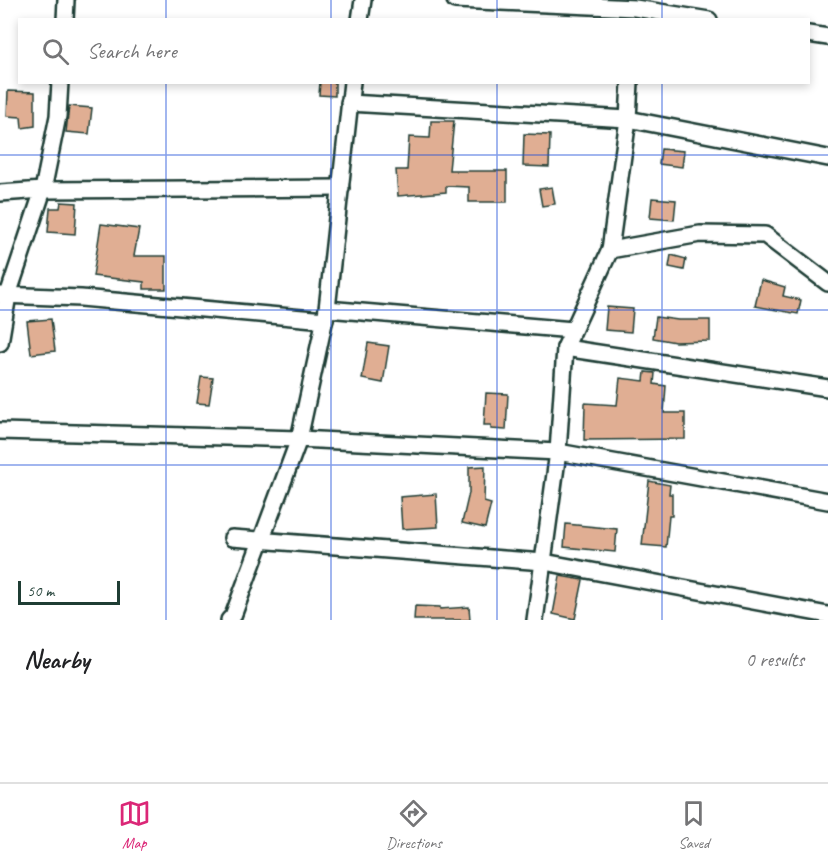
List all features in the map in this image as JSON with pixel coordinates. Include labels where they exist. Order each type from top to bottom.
[{"type":"street","points":[[65,18],[66,0]]},
{"type":"street","points":[[360,18],[363,0]]},
{"type":"street","points":[[455,0],[635,9],[696,18]]},
{"type":"street","points":[[810,34],[828,38]]},
{"type":"street","points":[[0,343],[4,295],[43,190],[58,116],[60,84]]},
{"type":"street","points":[[229,620],[233,616],[299,439],[326,314],[352,84]]},
{"type":"street","points":[[536,620],[558,452],[565,348],[610,250],[628,119],[630,84]]},
{"type":"street","points":[[349,103],[628,119],[828,159]]},
{"type":"street","points":[[0,194],[43,190],[341,188]]},
{"type":"street","points":[[610,250],[700,234],[765,236],[828,283]]},
{"type":"street","points":[[4,295],[573,330]]},
{"type":"street","points":[[565,348],[828,388]]},
{"type":"street","points":[[0,431],[299,439],[558,452],[828,501]]},
{"type":"street","points":[[232,538],[544,562],[828,615]]},
{"type":"building","points":[[320,84],[335,84],[335,96],[319,95]]},
{"type":"building","points":[[8,91],[35,92],[35,126],[22,128],[21,117],[7,116]]},
{"type":"building","points":[[69,106],[92,108],[89,134],[66,132]]},
{"type":"building","points":[[431,121],[454,121],[449,170],[507,171],[507,202],[469,202],[469,187],[446,186],[446,192],[398,196],[396,170],[407,170],[409,137],[430,138]]},
{"type":"building","points":[[524,134],[550,135],[549,167],[523,166]]},
{"type":"building","points":[[661,149],[684,151],[682,167],[659,164]]},
{"type":"building","points":[[552,187],[555,204],[542,206],[539,189]]},
{"type":"building","points":[[652,198],[676,200],[674,220],[650,218]]},
{"type":"building","points":[[61,202],[77,203],[75,234],[48,232],[50,208],[60,208]]},
{"type":"building","points":[[101,224],[139,229],[134,256],[166,256],[166,289],[144,289],[144,282],[93,276]]},
{"type":"building","points":[[671,255],[686,259],[684,270],[669,267]]},
{"type":"building","points":[[761,280],[785,287],[783,296],[801,300],[798,314],[755,306]]},
{"type":"building","points":[[607,307],[633,309],[631,332],[605,330]]},
{"type":"building","points":[[656,317],[710,320],[710,341],[675,342],[653,338]]},
{"type":"building","points":[[51,319],[55,351],[31,354],[27,321]]},
{"type":"building","points":[[368,343],[389,346],[383,383],[362,379]]},
{"type":"building","points":[[645,372],[655,373],[654,384],[666,386],[664,413],[685,413],[685,439],[584,440],[585,403],[617,405],[620,378],[644,381]]},
{"type":"building","points":[[201,377],[213,378],[209,404],[197,403]]},
{"type":"building","points":[[486,393],[508,394],[506,430],[491,429],[491,425],[484,425]]},
{"type":"building","points":[[485,466],[484,502],[491,504],[485,528],[462,523],[469,493],[469,467]]},
{"type":"building","points":[[649,481],[670,485],[672,516],[669,516],[666,547],[642,545]]},
{"type":"building","points":[[436,494],[438,527],[402,529],[400,497]]},
{"type":"building","points":[[566,524],[617,529],[615,552],[564,547]]},
{"type":"building","points":[[560,576],[583,580],[575,619],[553,614]]},
{"type":"building","points":[[415,606],[440,607],[440,609],[469,607],[470,620],[414,620]]}]
